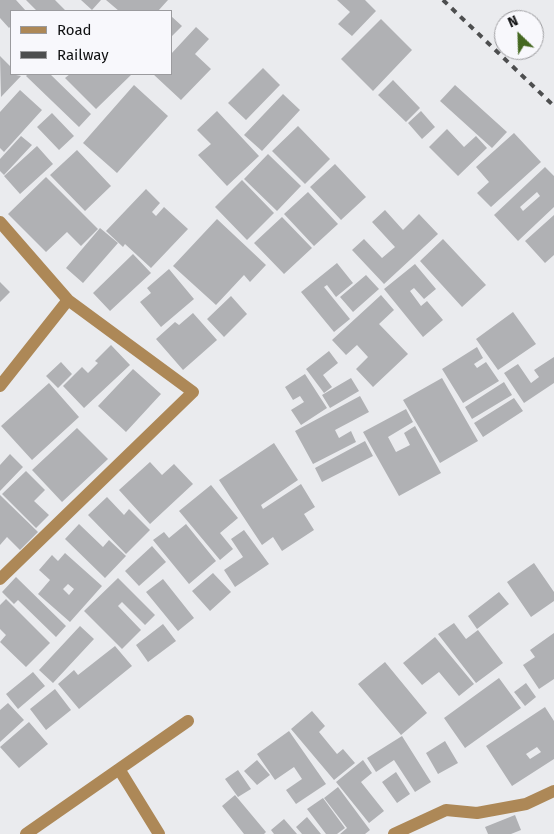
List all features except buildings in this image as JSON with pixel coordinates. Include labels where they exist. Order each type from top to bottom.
[{"type":"street","points":[[0,222],[68,300],[193,392],[0,579]]},
{"type":"street","points":[[0,386],[68,300]]},
{"type":"street","points":[[26,834],[188,721]]},
{"type":"street","points":[[119,769],[159,834]]},
{"type":"street","points":[[394,834],[446,810],[477,813],[526,804],[554,791]]},
{"type":"railway","points":[[443,0],[554,106]]}]
